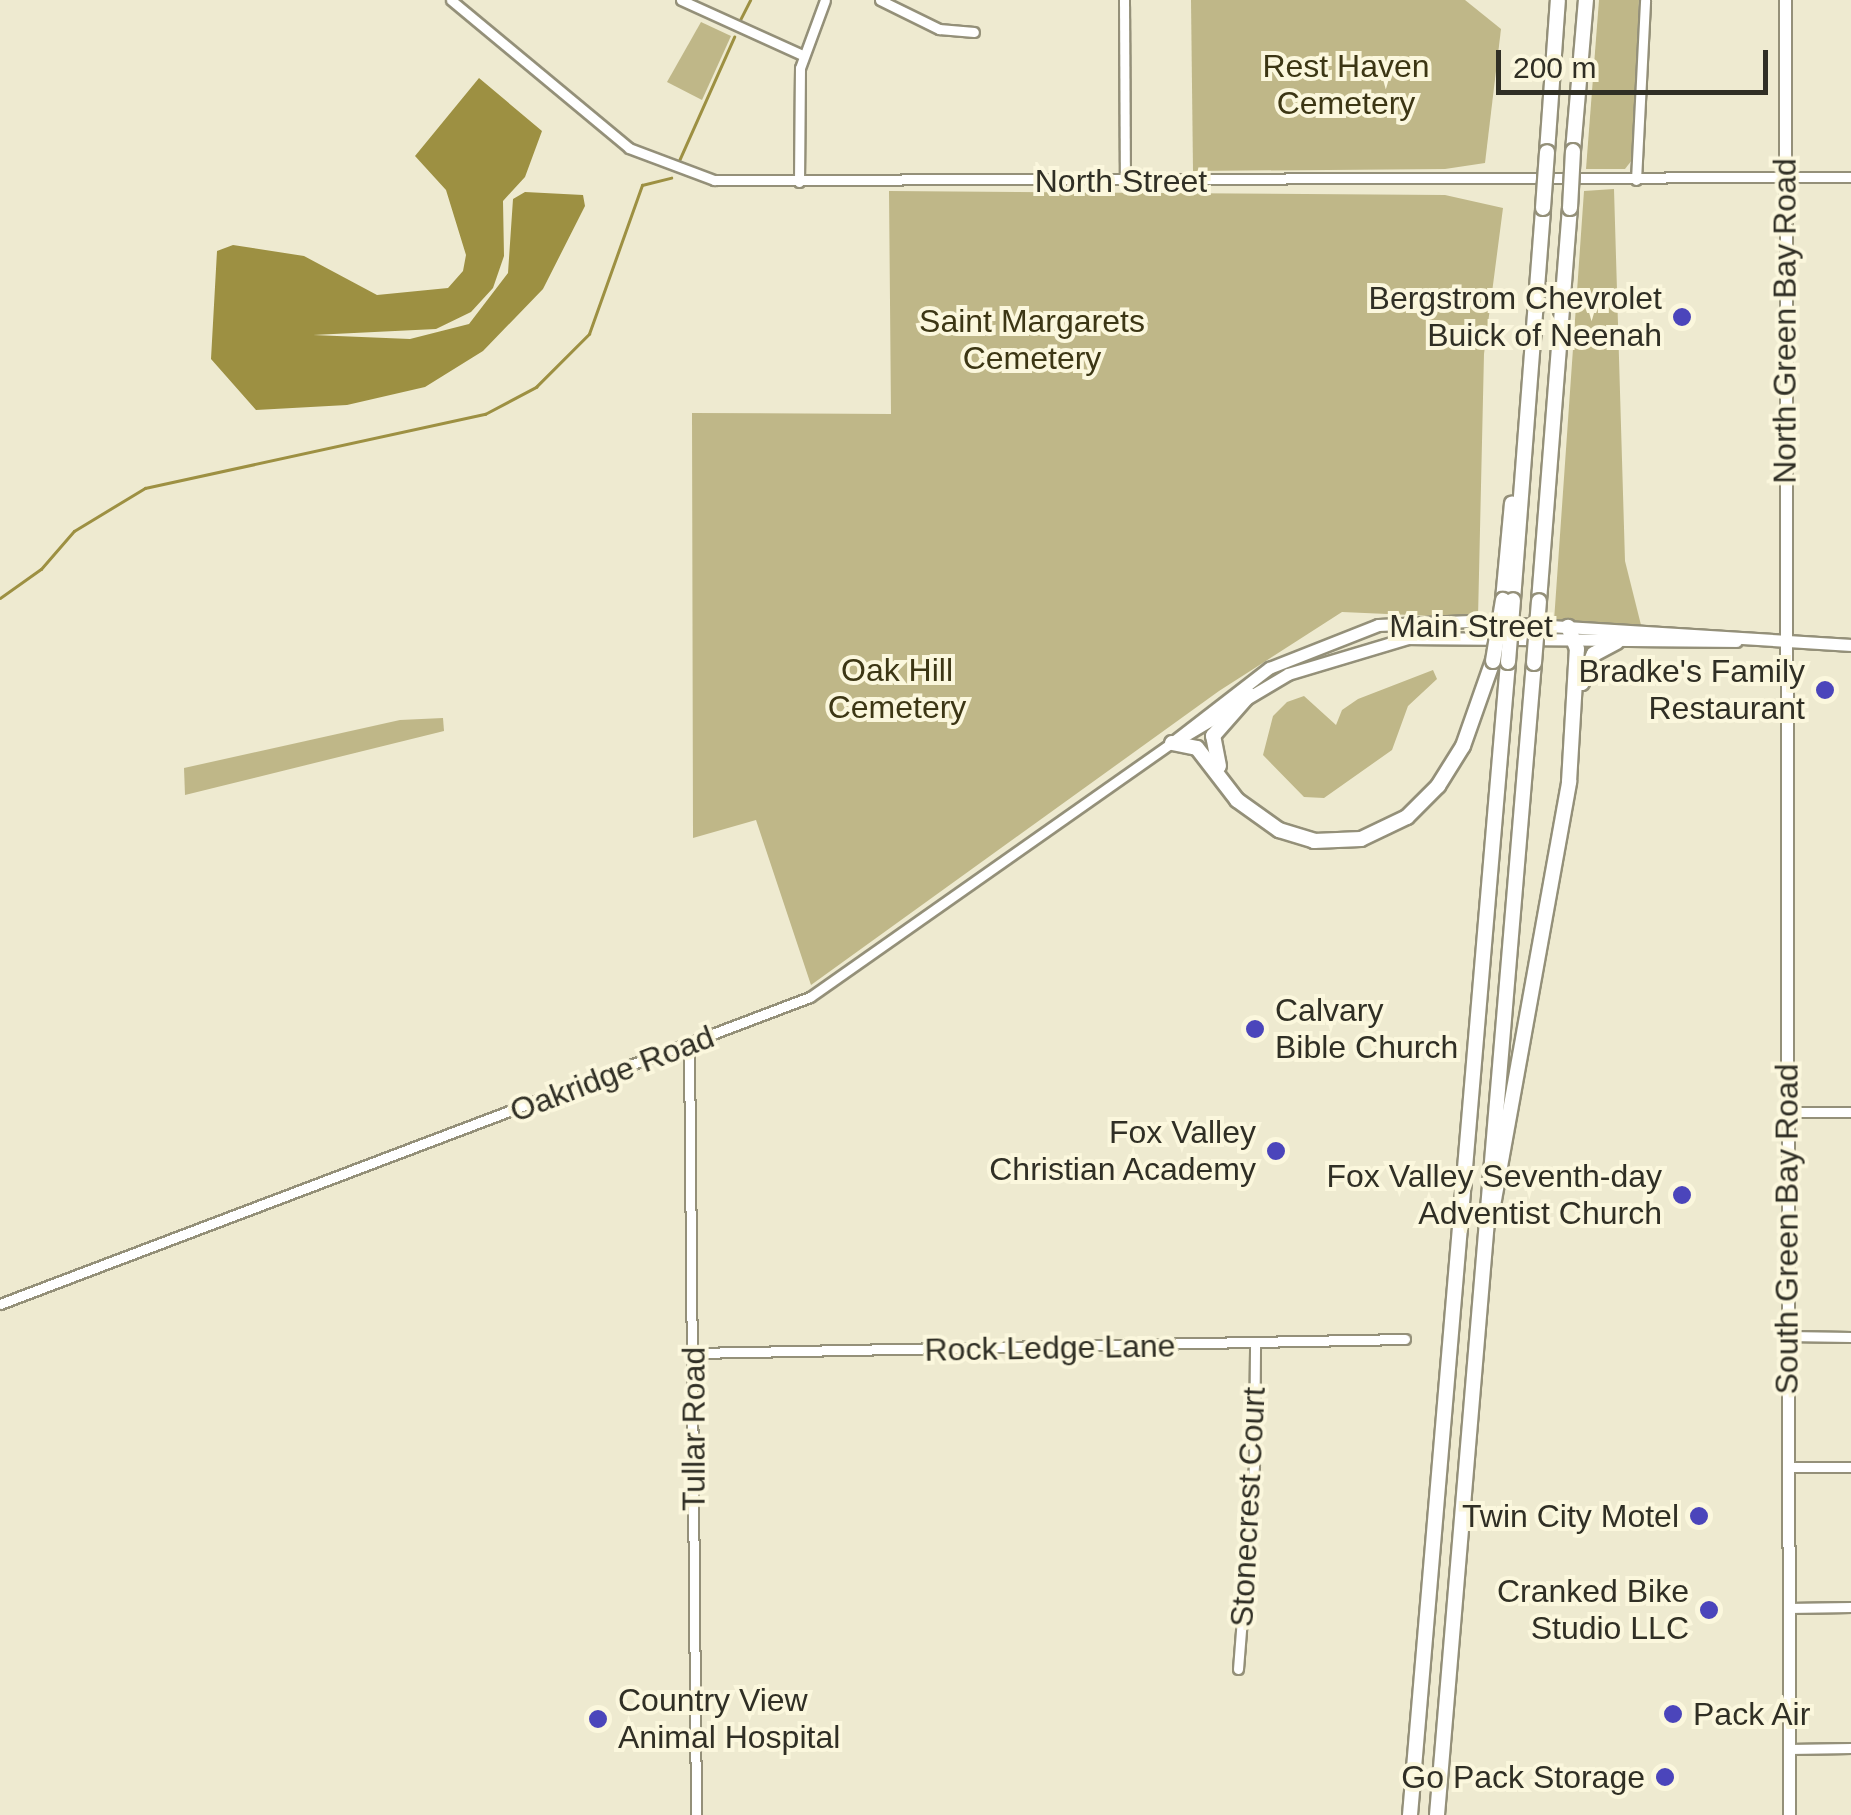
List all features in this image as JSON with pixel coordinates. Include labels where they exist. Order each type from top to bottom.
[{"type":"highway","points":[[1410,1815],[1501,662],[1528,439],[1558,0]]},
{"type":"highway","points":[[1437,1815],[1490,1216],[1586,0]]},
{"type":"highway","points":[[1570,782],[1572,633]]},
{"type":"highway","points":[[1490,1216],[1500,1194],[1570,782],[1583,671],[1594,654],[1617,642]]},
{"type":"highway","points":[[1172,743],[1197,748],[1244,805],[1279,830],[1314,841],[1361,839],[1395,825],[1452,766],[1501,662]]},
{"type":"highway","points":[[1244,805],[1212,744],[1219,723],[1250,695]]},
{"type":"main road","name":"North Green Bay Road","points":[[1785,0],[1786,642]]},
{"type":"main road","name":"Main Street","points":[[1172,743],[1269,668],[1361,629],[1428,620],[1572,633],[1851,646]]},
{"type":"main road","name":"Main Street","points":[[1172,743],[1250,695],[1334,655],[1408,638],[1572,633],[1617,642],[1740,640]]},
{"type":"main road","name":"South Green Bay Road","points":[[1786,642],[1789,1815]]},
{"type":"street","name":"North Street","points":[[451,0],[611,134],[651,160],[714,180],[1851,178]]},
{"type":"street","points":[[681,0],[802,56]]},
{"type":"street","points":[[800,182],[802,56],[825,0]]},
{"type":"street","points":[[880,0],[939,30],[974,32]]},
{"type":"street","points":[[1124,0],[1125,181]]},
{"type":"street","points":[[1636,180],[1645,0]]},
{"type":"street","name":"Oakridge Road","points":[[0,1304],[688,1044],[833,984],[1172,743]]},
{"type":"street","name":"Tullar Road","points":[[688,1044],[695,1353],[696,1815]]},
{"type":"street","points":[[1786,1112],[1851,1112]]},
{"type":"street","points":[[1787,1336],[1851,1337]]},
{"type":"street","name":"Rock Ledge Lane","points":[[695,1353],[1405,1339]]},
{"type":"street","name":"Stonecrest Court","points":[[1238,1669],[1254,1465],[1256,1344]]},
{"type":"street","points":[[1788,1467],[1851,1468]]},
{"type":"street","points":[[1788,1608],[1851,1607]]},
{"type":"street","points":[[1789,1749],[1851,1748]]},
{"type":"green space","name":"Rest Haven Cemetery","points":[[1191,0],[1465,0],[1501,29],[1485,163],[1445,169],[1193,171]]},
{"type":"green space","points":[[1599,0],[1639,0],[1632,160],[1625,169],[1586,169]]},
{"type":"green space","points":[[701,22],[731,36],[702,100],[667,82]]},
{"type":"green space","points":[[1614,189],[1625,561],[1641,625],[1554,621],[1584,191]]},
{"type":"green space","name":"Oak Hill Cemetery","points":[[889,191],[1445,195],[1503,208],[1484,354],[1478,618],[1342,612],[1219,691],[811,985],[756,820],[693,838],[692,413],[891,414]]},
{"type":"green space","points":[[1433,670],[1437,679],[1408,706],[1392,750],[1324,798],[1304,797],[1263,755],[1273,716],[1287,702],[1304,696],[1336,725],[1342,710],[1358,699]]},
{"type":"green space","points":[[443,718],[444,731],[185,795],[184,768],[400,720]]},
{"type":"shaded area","points":[[479,78],[542,131],[525,177],[503,201],[504,256],[493,288],[471,312],[436,329],[313,335],[410,339],[469,324],[508,273],[513,199],[525,192],[583,195],[585,206],[543,289],[483,351],[425,387],[347,405],[256,410],[211,359],[217,251],[233,245],[304,256],[377,295],[448,288],[463,271],[466,255],[446,190],[415,156]]},
{"type":"waterway","points":[[740,20],[750,0]]},
{"type":"waterway","points":[[678,163],[734,37]]},
{"type":"waterway","points":[[0,598],[41,569],[74,531],[145,488],[485,414],[536,387],[589,334],[642,185],[671,178]]},
{"type":"place","name":"Bergstrom Chevrolet Buick of Neenah","points":[[1682,317]]},
{"type":"place","name":"Bradke's Family Restaurant","points":[[1825,690]]},
{"type":"place","name":"Calvary Bible Church","points":[[1255,1029]]},
{"type":"place","name":"Fox Valley Christian Academy","points":[[1276,1151]]},
{"type":"place","name":"Fox Valley Seventh-day Adventist Church","points":[[1682,1195]]},
{"type":"place","name":"Twin City Motel","points":[[1699,1516]]},
{"type":"place","name":"Cranked Bike Studio LLC","points":[[1709,1610]]},
{"type":"place","name":"Pack Air","points":[[1673,1714]]},
{"type":"place","name":"Country View Animal Hospital","points":[[598,1719]]},
{"type":"place","name":"Go Pack Storage","points":[[1665,1777]]},
{"type":"park label","name":"Saint Margarets Cemetery","points":[[1032,340]]}]
